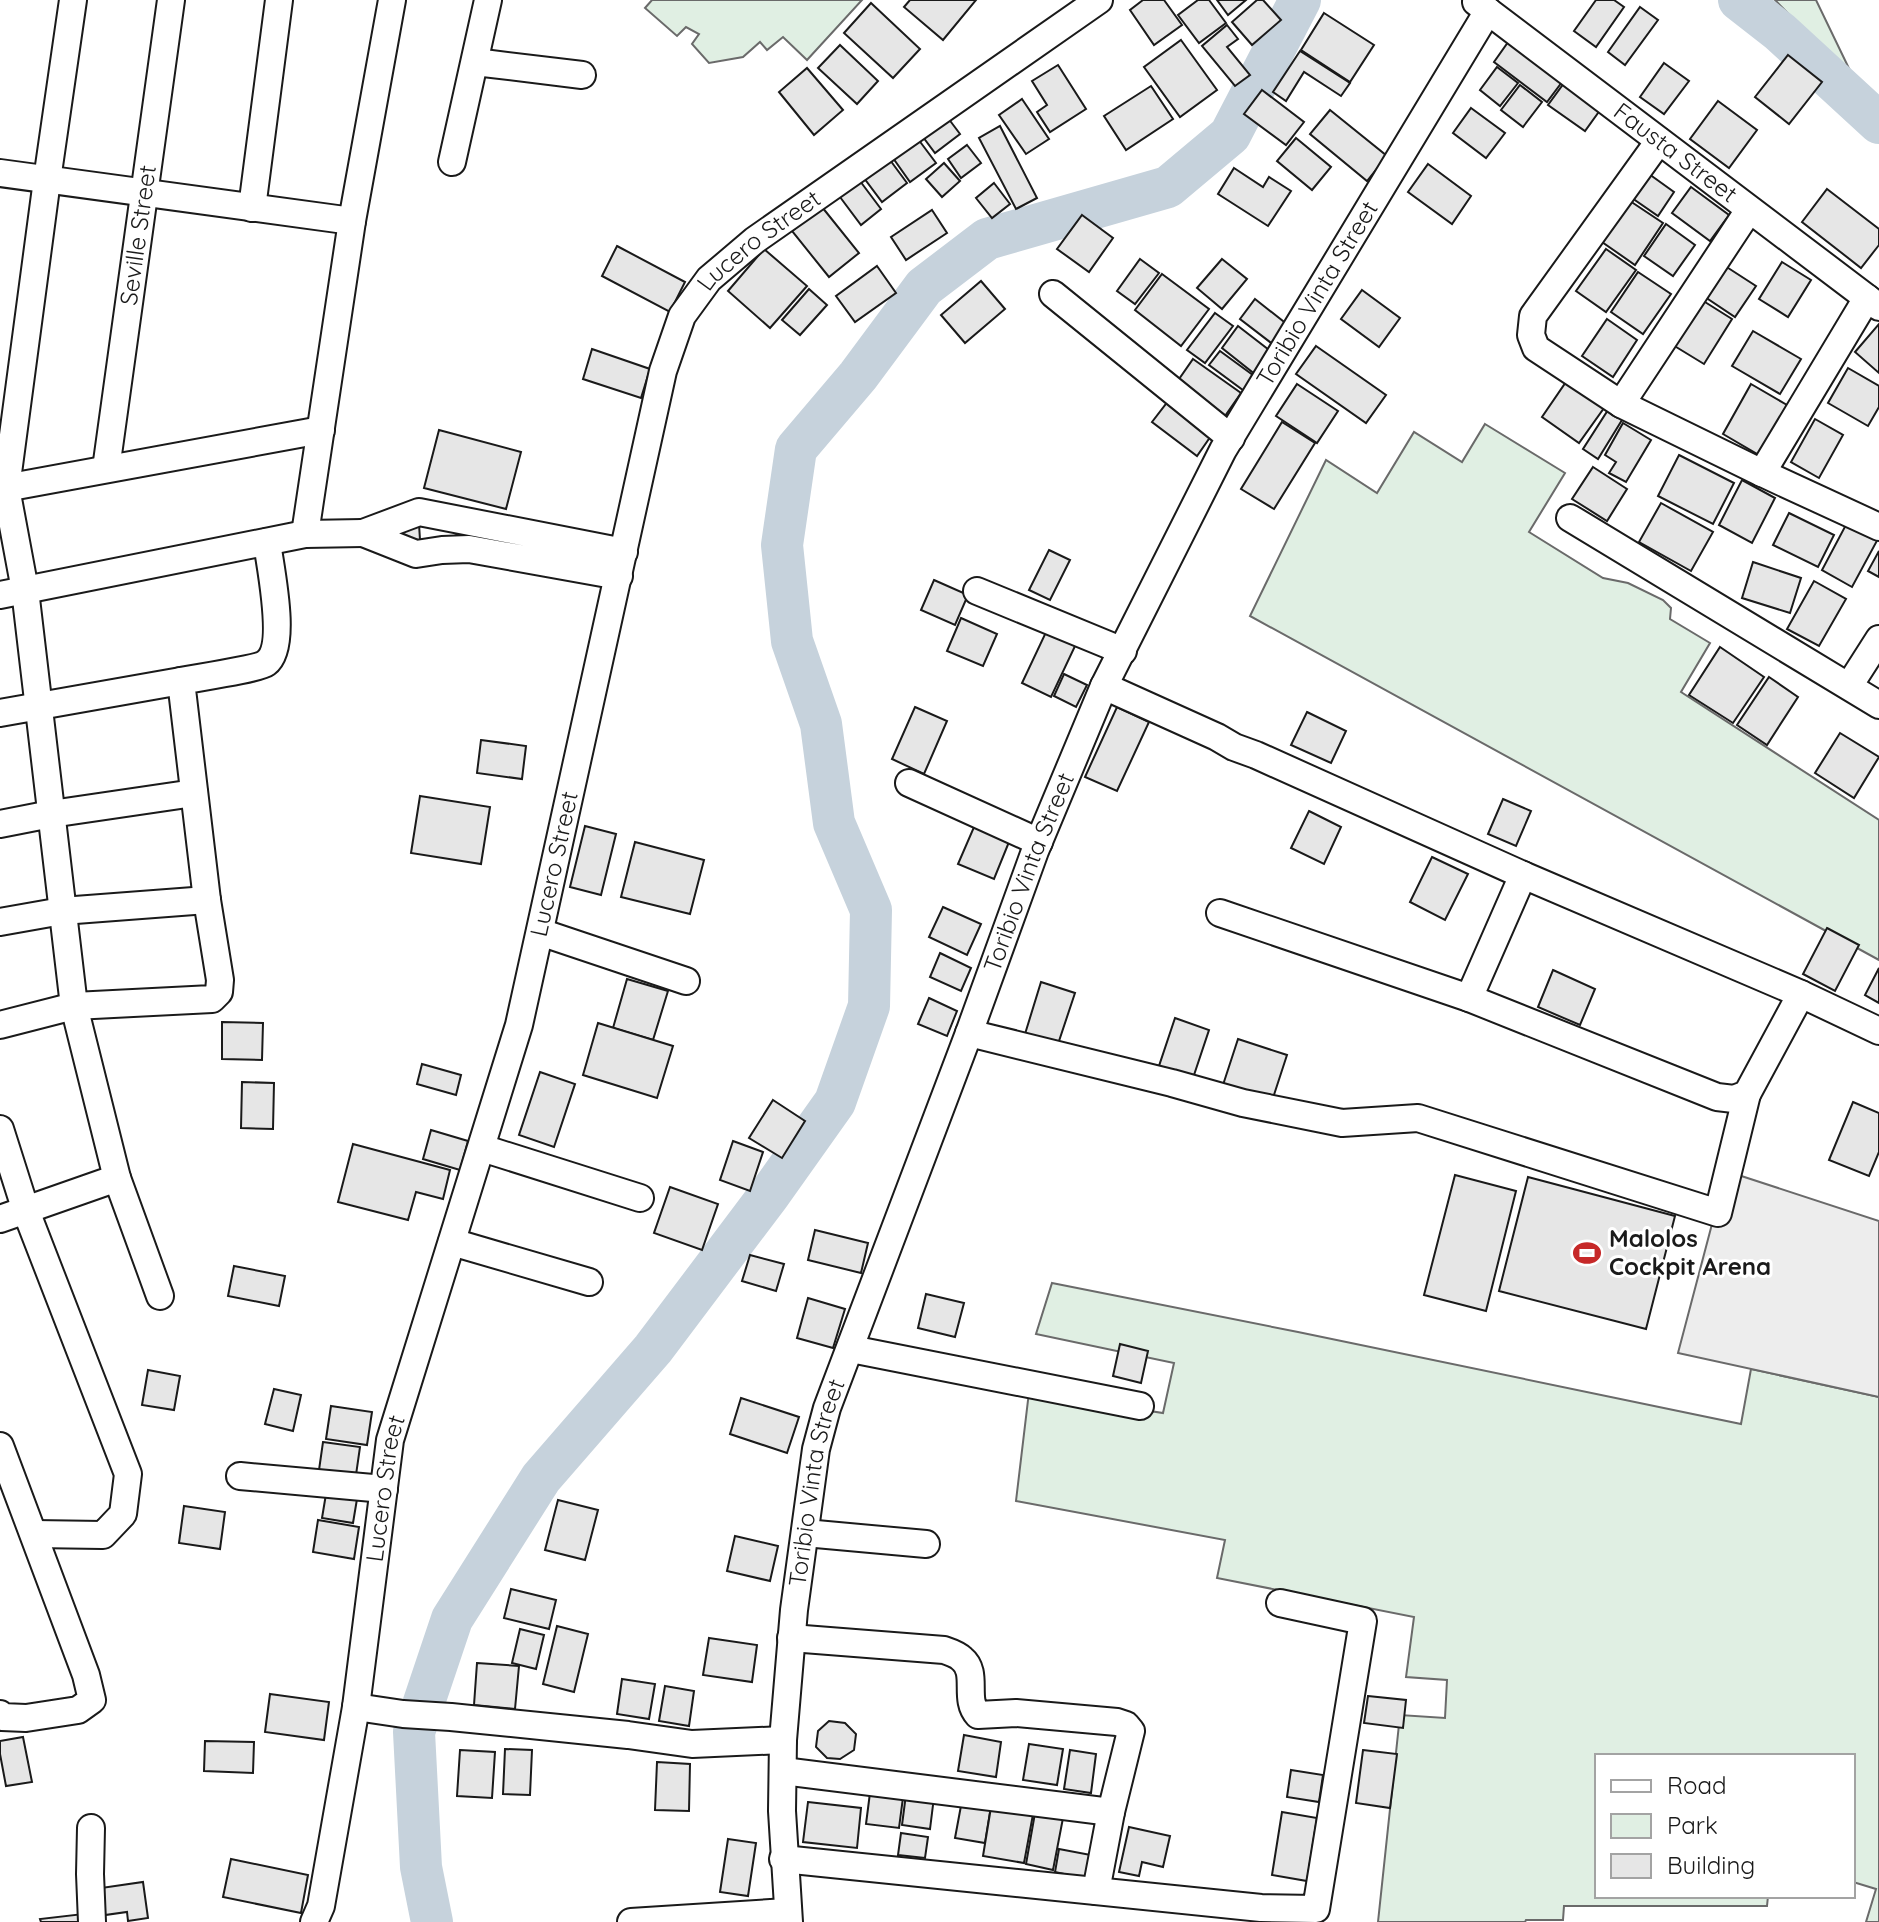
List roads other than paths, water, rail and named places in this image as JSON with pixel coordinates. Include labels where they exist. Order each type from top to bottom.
[{"type":"street","points":[[73,0],[3,488],[12,593],[39,706],[74,1006],[117,1178],[160,1296]]},
{"type":"street","name":"Seville Street","points":[[106,469],[171,0]]},
{"type":"street","points":[[252,208],[279,0]]},
{"type":"street","points":[[305,534],[352,221],[392,0]]},
{"type":"street","points":[[452,162],[488,0]]},
{"type":"street","name":"Lucero Street","points":[[314,1922],[321,1906],[356,1707],[390,1440],[519,1025],[663,371],[682,316],[709,279],[755,240],[1099,0]]},
{"type":"street","name":"Fausta Street","points":[[1480,5],[1873,302]]},
{"type":"street","name":"Toribio Vinta Street","points":[[788,1917],[783,1859],[783,1740],[791,1638],[816,1449],[827,1408],[1039,842],[1104,686],[1231,438],[1480,5]]},
{"type":"street","points":[[475,62],[582,75]]},
{"type":"street","points":[[1659,141],[1533,316],[1531,335],[1536,348],[1621,404],[1879,527]]},
{"type":"street","points":[[0,173],[352,221]]},
{"type":"street","points":[[1621,404],[1749,210]]},
{"type":"street","points":[[1053,294],[1231,438]]},
{"type":"street","points":[[1762,473],[1873,302]]},
{"type":"street","points":[[3,488],[321,430]]},
{"type":"street","points":[[12,593],[305,534],[363,533],[419,512],[622,564]]},
{"type":"street","points":[[442,550],[446,517]]},
{"type":"street","points":[[1570,518],[1879,705]]},
{"type":"street","points":[[363,533],[416,554],[469,549],[622,564]]},
{"type":"street","points":[[0,713],[265,664],[276,652],[278,630],[267,542]]},
{"type":"street","points":[[977,591],[1123,651]]},
{"type":"street","points":[[1849,686],[1879,639]]},
{"type":"street","points":[[0,1025],[74,1006],[212,999],[219,992],[220,980],[207,900],[181,681]]},
{"type":"street","points":[[1104,686],[1234,747],[1801,994],[1879,1031]]},
{"type":"street","points":[[909,783],[1039,842]]},
{"type":"street","points":[[0,824],[194,793]]},
{"type":"street","points":[[1469,998],[1523,875]]},
{"type":"street","points":[[0,922],[62,911],[207,900]]},
{"type":"street","points":[[1220,913],[1469,998],[1717,1097],[1734,1099],[1747,1094]]},
{"type":"street","points":[[540,932],[686,981]]},
{"type":"street","points":[[969,1033],[1243,1103],[1342,1123],[1418,1118],[1718,1213],[1747,1094],[1801,994]]},
{"type":"street","points":[[0,1129],[26,1211],[128,1474],[123,1514],[103,1535],[34,1534]]},
{"type":"street","points":[[482,1148],[640,1198]]},
{"type":"street","points":[[0,1219],[117,1178]]},
{"type":"street","points":[[452,1242],[589,1282]]},
{"type":"street","points":[[851,1349],[1140,1406]]},
{"type":"street","points":[[0,1446],[86,1675],[92,1700],[78,1710],[26,1718],[2,1717],[0,1714]]},
{"type":"street","points":[[240,1476],[384,1489]]},
{"type":"street","points":[[805,1533],[926,1544]]},
{"type":"street","points":[[783,1859],[1261,1908],[1316,1909],[1363,1621],[1280,1603]]},
{"type":"street","points":[[791,1638],[944,1650],[963,1659],[970,1670],[970,1701],[978,1715],[1016,1713],[1126,1725],[1131,1731],[1096,1891]]},
{"type":"street","points":[[356,1707],[692,1744],[783,1740]]},
{"type":"street","points":[[783,1771],[1111,1812]]},
{"type":"street","points":[[91,1828],[92,1922]]},
{"type":"street","points":[[631,1922],[788,1917]]},
{"type":"waterway","points":[[432,1922],[421,1867],[414,1732],[452,1619],[541,1478],[653,1349],[835,1102],[869,1006],[871,910],[834,823],[821,724],[792,641],[782,545],[796,449],[858,376],[924,287],[987,239],[1168,187],[1230,135],[1300,0]]},
{"type":"waterway","points":[[1739,0],[1780,32],[1879,123]]},
{"type":"place","name":"Malolos Cockpit Arena","points":[[1587,1253]]}]
